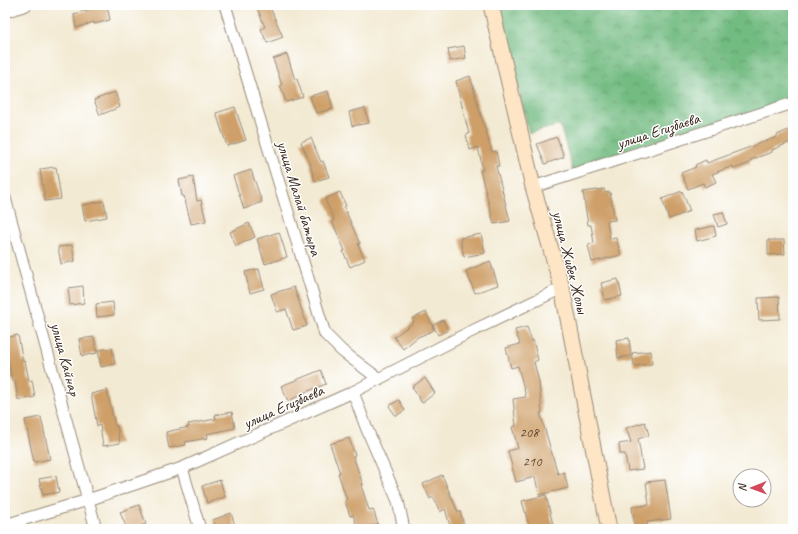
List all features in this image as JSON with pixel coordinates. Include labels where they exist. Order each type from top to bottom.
[{"type":"main road","name":"улица Жибек Жолы","points":[[491,5],[533,187],[562,288],[609,529]]},
{"type":"street","points":[[5,12],[26,5]]},
{"type":"street","name":"улица Малай батыра","points":[[225,5],[325,334],[342,352],[379,379]]},
{"type":"street","name":"улица Егизбаева","points":[[533,187],[793,103]]},
{"type":"street","name":"улица Кайнар","points":[[5,198],[96,529]]},
{"type":"street","name":"улица Егизбаева","points":[[5,525],[88,500],[182,468],[353,392],[468,333],[562,288]]},
{"type":"street","points":[[353,392],[366,427],[398,501],[404,529]]},
{"type":"street","points":[[182,468],[200,529]]},
{"type":"green space","points":[[499,5],[793,5],[793,102],[573,171],[560,125],[529,133]]},
{"type":"building","points":[[90,5],[107,5],[110,20],[94,24],[94,22],[76,28],[74,14],[91,9]]},
{"type":"building","points":[[256,5],[269,5],[283,37],[267,43],[261,29],[265,27]]},
{"type":"building","points":[[464,46],[466,58],[450,61],[448,49]]},
{"type":"building","points":[[287,54],[295,80],[297,79],[303,97],[286,102],[273,59]]},
{"type":"building","points":[[470,76],[492,152],[496,151],[499,166],[496,166],[510,221],[494,224],[480,170],[483,170],[478,147],[470,150],[466,135],[469,134],[456,81]]},
{"type":"building","points":[[328,91],[333,109],[316,113],[310,96]]},
{"type":"building","points":[[115,92],[120,107],[100,115],[94,100]]},
{"type":"building","points":[[235,107],[246,140],[227,146],[216,113]]},
{"type":"building","points":[[365,108],[369,123],[352,126],[349,112]]},
{"type":"building","points":[[793,128],[793,141],[772,150],[772,152],[750,160],[750,163],[734,169],[733,166],[712,174],[716,182],[705,187],[703,183],[688,189],[681,173],[696,167],[695,165],[706,160],[707,163],[777,137],[777,135]]},
{"type":"building","points":[[557,137],[564,157],[545,164],[537,144]]},
{"type":"building","points":[[311,138],[321,162],[323,161],[329,177],[315,181],[311,165],[301,142]]},
{"type":"building","points":[[56,167],[61,199],[45,201],[40,169]]},
{"type":"building","points":[[251,170],[262,202],[244,209],[233,176]]},
{"type":"building","points":[[193,177],[197,201],[201,200],[206,221],[191,224],[184,196],[182,196],[179,180]]},
{"type":"building","points":[[604,189],[605,193],[610,192],[615,220],[607,221],[610,239],[616,238],[621,255],[592,262],[588,245],[594,243],[591,225],[588,225],[583,192]]},
{"type":"building","points":[[682,191],[690,211],[669,219],[662,199]]},
{"type":"building","points":[[340,192],[346,206],[344,207],[360,244],[358,244],[365,260],[350,267],[332,221],[334,220],[325,199]]},
{"type":"building","points":[[104,201],[107,217],[85,221],[82,205]]},
{"type":"building","points":[[723,212],[727,224],[718,227],[714,214]]},
{"type":"building","points":[[249,223],[255,237],[236,246],[230,232]]},
{"type":"building","points":[[714,226],[716,236],[697,241],[695,230]]},
{"type":"building","points":[[279,232],[287,257],[265,264],[257,239]]},
{"type":"building","points":[[481,234],[485,253],[464,257],[460,238]]},
{"type":"building","points":[[768,240],[784,240],[785,254],[768,255]]},
{"type":"building","points":[[72,245],[75,261],[61,264],[58,247]]},
{"type":"building","points":[[490,261],[498,285],[475,293],[466,271]]},
{"type":"building","points":[[259,269],[264,289],[250,293],[245,272]]},
{"type":"building","points":[[618,279],[622,296],[605,300],[601,283]]},
{"type":"building","points":[[83,286],[84,303],[70,305],[68,288]]},
{"type":"building","points":[[294,287],[307,326],[293,330],[286,309],[277,312],[271,294]]},
{"type":"building","points":[[779,297],[780,319],[759,320],[758,298]]},
{"type":"building","points":[[113,302],[114,315],[97,317],[96,304]]},
{"type":"building","points":[[426,312],[434,330],[418,337],[403,349],[394,337],[414,322],[412,319]]},
{"type":"building","points":[[443,320],[448,330],[438,335],[433,325]]},
{"type":"building","points":[[527,327],[532,341],[533,340],[538,360],[534,362],[539,382],[542,413],[540,413],[558,474],[564,472],[568,488],[539,495],[535,477],[516,482],[508,451],[518,448],[512,427],[516,426],[513,399],[526,397],[518,366],[511,368],[506,348],[520,344],[515,330]]},
{"type":"building","points":[[18,335],[23,362],[25,361],[29,381],[32,380],[35,397],[18,400],[15,381],[12,381],[7,355],[5,355],[5,338]]},
{"type":"building","points":[[94,337],[97,353],[82,356],[79,339]]},
{"type":"building","points":[[629,338],[631,356],[618,358],[616,340]]},
{"type":"building","points":[[112,348],[115,364],[101,367],[98,350]]},
{"type":"building","points":[[651,351],[652,364],[634,366],[632,353]]},
{"type":"building","points":[[321,370],[326,384],[288,401],[281,386]]},
{"type":"building","points":[[425,378],[435,393],[422,403],[412,387]]},
{"type":"building","points":[[107,390],[120,443],[103,446],[100,425],[97,426],[91,394]]},
{"type":"building","points":[[399,400],[405,410],[396,416],[389,406]]},
{"type":"building","points":[[232,412],[235,428],[207,434],[208,438],[185,442],[186,445],[169,448],[166,432],[189,427],[188,424],[216,419],[215,415]]},
{"type":"building","points":[[41,417],[50,459],[34,462],[25,420]]},
{"type":"building","points":[[645,422],[649,435],[638,439],[643,469],[628,471],[625,454],[620,454],[619,444],[631,442],[626,428]]},
{"type":"building","points":[[349,438],[355,455],[353,456],[363,485],[361,485],[369,510],[373,509],[378,524],[362,529],[358,529],[353,515],[350,516],[345,501],[347,500],[338,473],[340,473],[330,444]]},
{"type":"building","points":[[442,475],[458,512],[460,511],[465,529],[451,529],[445,509],[440,512],[433,497],[430,499],[423,484]]},
{"type":"building","points":[[56,476],[59,492],[43,495],[39,479]]},
{"type":"building","points":[[220,480],[225,497],[207,503],[202,486]]},
{"type":"building","points":[[665,480],[671,519],[647,522],[648,529],[635,529],[632,507],[649,505],[646,482]]},
{"type":"building","points":[[546,495],[554,529],[530,529],[522,501]]},
{"type":"building","points":[[139,505],[146,524],[132,529],[127,529],[120,512]]},
{"type":"building","points":[[231,513],[236,529],[217,529],[213,520]]}]
